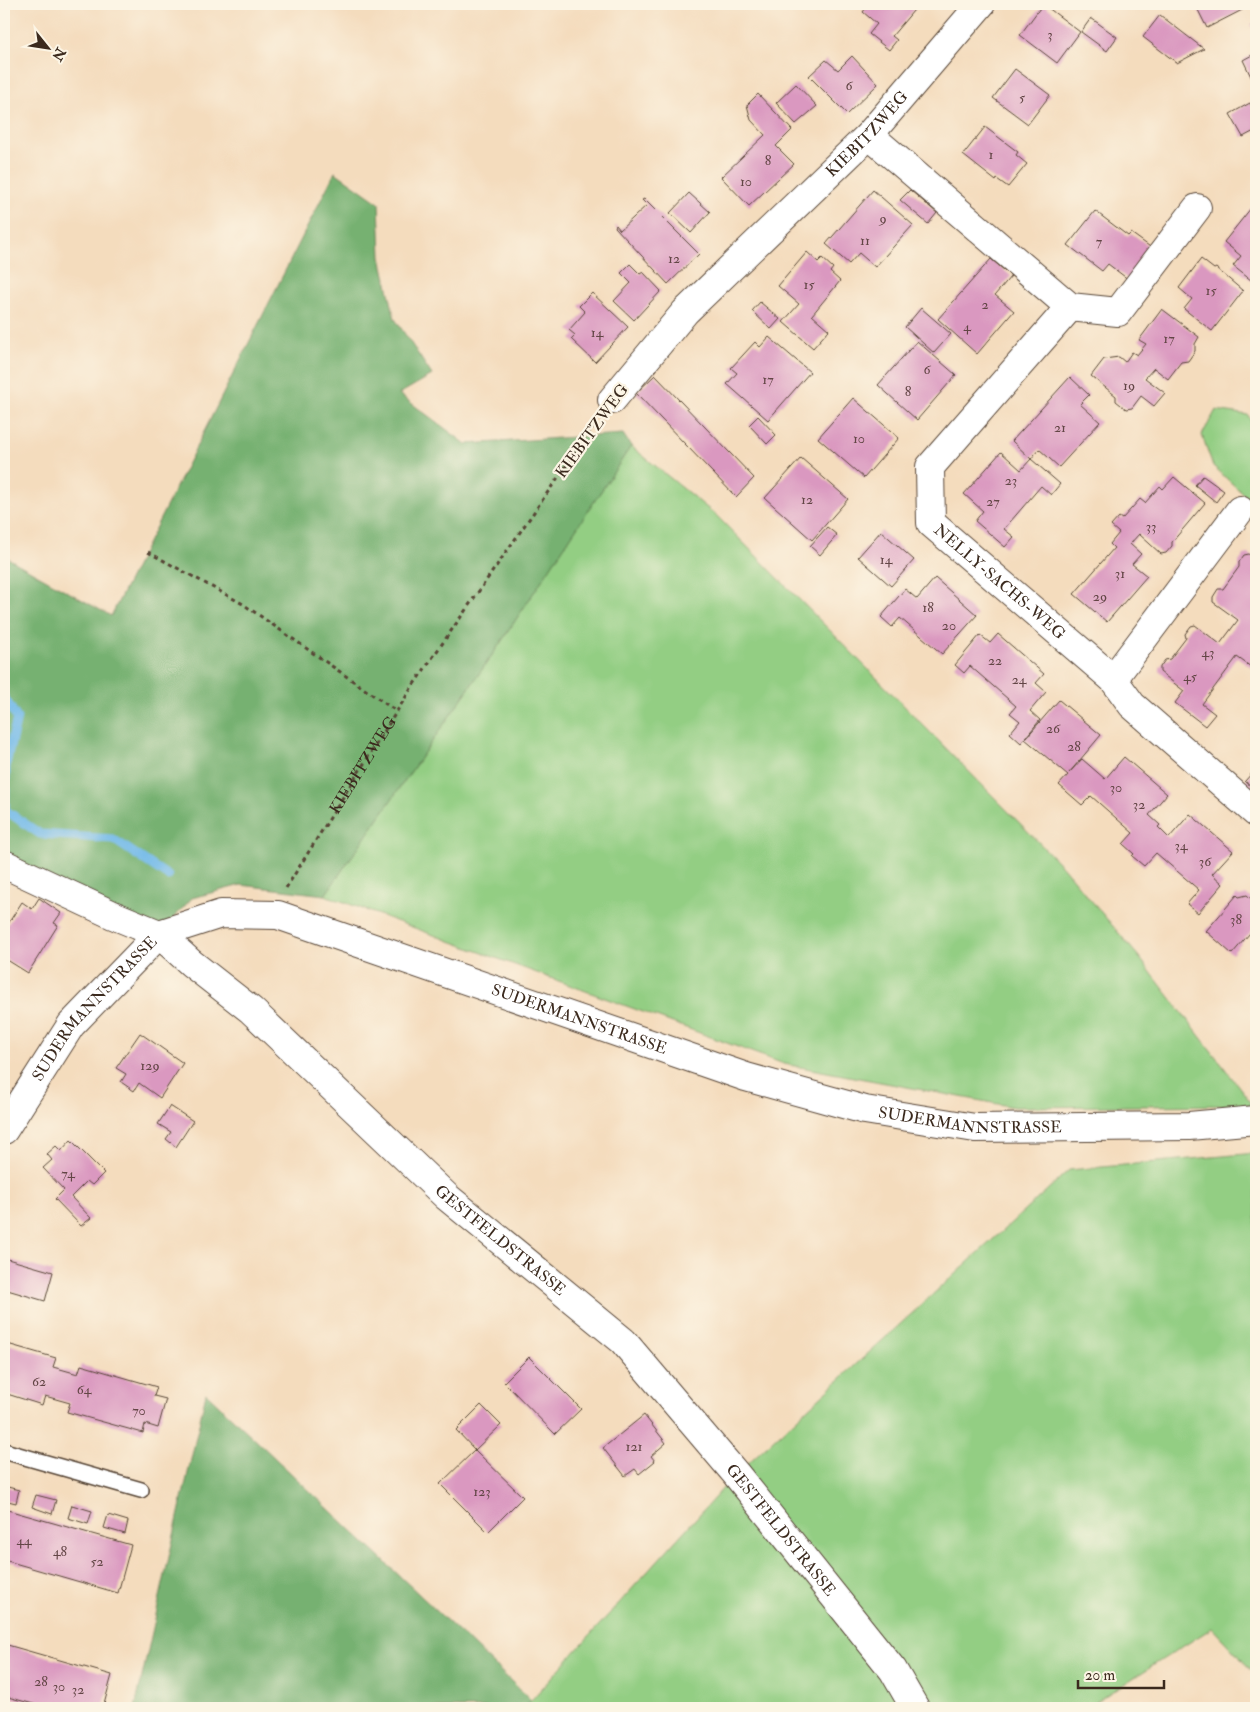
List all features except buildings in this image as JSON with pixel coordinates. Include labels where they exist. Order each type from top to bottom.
[{"type":"street","name":"KIEBITZWEG","points":[[612,400],[685,312],[869,134],[981,4]]},
{"type":"street","points":[[869,134],[1070,307],[1118,312],[1197,208]]},
{"type":"street","name":"NELLY-SACHS-WEG","points":[[1070,307],[930,467],[931,523],[1113,678],[1132,705],[1256,813]]},
{"type":"street","points":[[1113,678],[1240,510]]},
{"type":"street","name":"GESTFELDSTRASSE","points":[[4,864],[159,934],[191,963],[251,1010],[446,1197],[623,1342],[736,1474],[887,1663],[915,1708]]},
{"type":"street","name":"SUDERMANNSTRASSE","points":[[4,1130],[71,1025],[159,934],[221,914],[278,916],[746,1077],[865,1110],[974,1128],[1189,1126],[1256,1120]]},
{"type":"lane","points":[[4,1451],[141,1490]]},
{"type":"path","name":"KIEBITZWEG","points":[[278,916],[286,887],[396,711],[612,400]]},
{"type":"path","points":[[148,552],[242,604],[396,711]]},
{"type":"green space","points":[[335,172],[379,203],[381,257],[395,319],[432,375],[399,394],[466,444],[623,434],[631,446],[497,648],[325,895],[241,885],[192,898],[159,934],[4,861],[4,556],[111,616]]},
{"type":"green space","points":[[1216,410],[1248,415],[1256,432],[1256,496],[1252,502],[1213,466],[1202,435]]},
{"type":"green space","points":[[631,446],[717,516],[1062,866],[1139,957],[1253,1105],[1014,1107],[784,1064],[325,895],[497,648]]},
{"type":"green space","points":[[1256,1153],[1256,1675],[1212,1628],[1086,1708],[524,1708],[736,1474],[1069,1170]]},
{"type":"green space","points":[[206,1393],[531,1700],[524,1708],[135,1708]]},
{"type":"waterway","points":[[4,697],[17,718],[6,764],[5,810],[40,834],[113,839],[168,876]]}]
